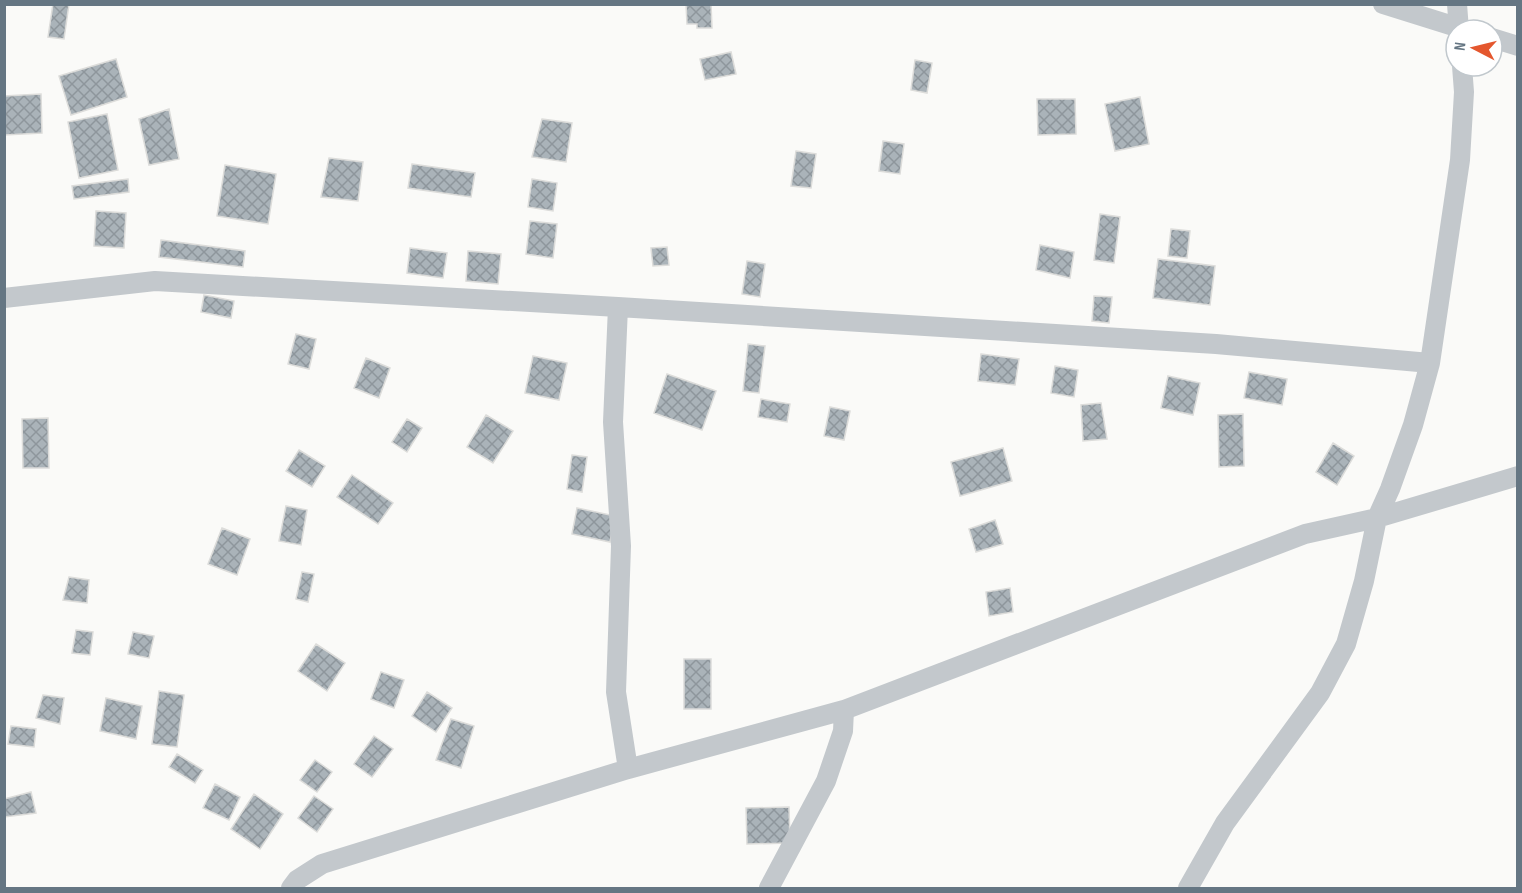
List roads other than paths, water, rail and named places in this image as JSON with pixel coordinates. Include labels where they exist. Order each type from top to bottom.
[{"type":"street","points":[[1383,4],[1444,23]]},
{"type":"street","points":[[1188,888],[1225,823],[1320,693],[1346,644],[1365,580],[1377,518],[1413,425],[1430,363],[1460,160],[1463,78]]},
{"type":"street","points":[[4,298],[155,281],[1216,344],[1430,363]]},
{"type":"street","points":[[618,307],[613,422],[621,546],[616,692],[628,769]]},
{"type":"street","points":[[291,888],[297,880],[322,864],[628,769],[844,710],[1305,534],[1377,518],[1518,476]]},
{"type":"street","points":[[770,888],[826,782],[843,731],[844,710]]}]
